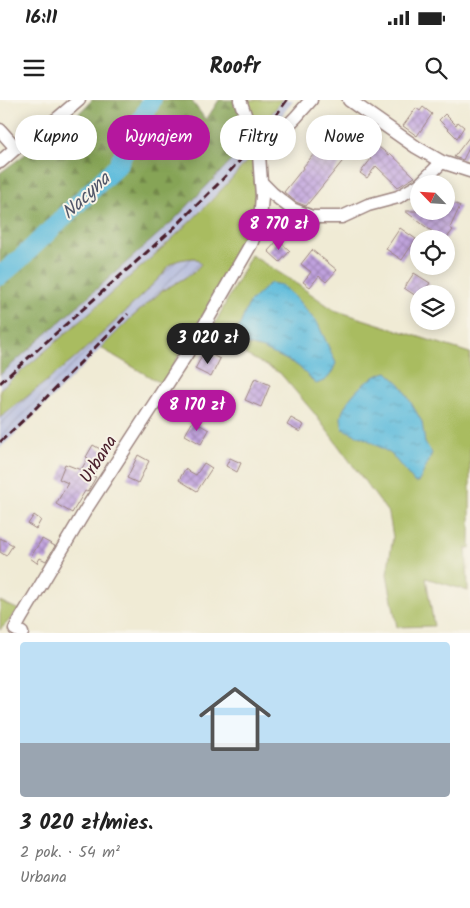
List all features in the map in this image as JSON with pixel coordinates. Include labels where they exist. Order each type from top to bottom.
[{"type":"street","points":[[62,115],[79,100]]},
{"type":"street","name":"Urbana","points":[[240,100],[245,115]]},
{"type":"street","points":[[296,117],[311,100]]},
{"type":"street","points":[[349,100],[416,148],[442,162],[470,171]]},
{"type":"street","points":[[0,130],[15,147]]},
{"type":"street","points":[[0,162],[15,149]]},
{"type":"street","name":"Urbana","points":[[22,633],[15,629],[21,618],[88,506],[197,338],[251,244],[260,221],[262,196],[259,160]]},
{"type":"street","points":[[429,175],[442,162]]},
{"type":"street","points":[[261,182],[292,209],[312,217],[342,217],[368,205],[398,197],[410,190]]},
{"type":"shaded area","points":[[282,100],[293,100],[282,115],[271,115]]},
{"type":"shaded area","points":[[232,160],[248,160],[175,237],[0,389],[0,375],[174,220]]},
{"type":"shaded area","points":[[195,258],[201,264],[193,273],[162,291],[130,319],[0,448],[0,418],[72,361],[163,274],[166,267],[179,260]]},
{"type":"green space","points":[[92,100],[147,100],[139,115],[107,115],[107,160],[115,160],[113,163],[20,255],[0,272],[0,173],[17,160],[97,160],[97,115],[77,115]]},
{"type":"green space","points":[[155,100],[191,100],[202,115],[147,115]]},
{"type":"green space","points":[[219,100],[235,100],[240,115],[220,115],[220,160],[232,160],[174,220],[0,375],[0,281],[119,168],[123,160],[210,160],[209,115]]},
{"type":"green space","points":[[246,100],[282,100],[271,115],[251,115]]},
{"type":"green space","points":[[248,160],[255,160],[255,203],[250,231],[243,247],[162,384],[101,348],[162,291],[193,273],[201,264],[195,258],[172,263],[122,315],[72,361],[0,418],[0,389],[64,335],[177,234]]},
{"type":"green space","points":[[251,255],[334,310],[470,353],[470,548],[466,548],[468,591],[426,578],[434,626],[397,627],[387,574],[393,537],[389,514],[314,413],[280,373],[209,335]]},
{"type":"green space","points":[[0,601],[19,610],[0,630]]},
{"type":"water","points":[[270,283],[282,285],[318,324],[336,363],[331,374],[324,381],[316,384],[298,366],[263,349],[242,343],[235,337],[249,303]]},
{"type":"water","points":[[387,372],[401,385],[422,422],[425,443],[432,453],[420,480],[415,483],[391,454],[368,440],[343,429],[342,426],[341,417],[343,410],[352,395],[372,378]]},
{"type":"building","points":[[423,107],[432,114],[417,136],[403,126],[416,108],[420,111]]},
{"type":"building","points":[[445,114],[456,125],[458,122],[464,127],[457,138],[439,120]]},
{"type":"building","points":[[470,136],[470,146],[463,160],[454,157]]},
{"type":"building","points":[[382,150],[389,155],[390,153],[413,175],[410,175],[410,180],[398,187],[376,166],[367,178],[360,173],[370,160],[382,160]]},
{"type":"building","points":[[309,160],[343,160],[306,206],[296,202],[284,192]]},
{"type":"building","points":[[455,204],[460,206],[455,217]]},
{"type":"building","points":[[417,220],[454,220],[450,228],[453,230],[430,230]]},
{"type":"building","points":[[400,228],[410,235],[410,248],[402,260],[386,249]]},
{"type":"building","points":[[278,240],[290,251],[280,262],[268,251]]},
{"type":"building","points":[[312,250],[337,270],[326,282],[319,276],[310,287],[303,282],[311,272],[301,264]]},
{"type":"building","points":[[413,275],[417,275],[430,283],[429,285],[410,285],[410,292],[404,288]]},
{"type":"building","points":[[203,354],[210,358],[212,355],[220,359],[211,377],[195,369]]},
{"type":"building","points":[[255,378],[270,385],[261,407],[245,400]]},
{"type":"building","points":[[291,418],[304,425],[300,432],[287,425]]},
{"type":"building","points":[[193,421],[209,430],[201,444],[185,435]]},
{"type":"building","points":[[93,445],[107,453],[92,476],[96,477],[88,491],[85,491],[72,513],[56,504],[68,483],[59,479],[65,464],[81,470]]},
{"type":"building","points":[[138,455],[149,461],[138,483],[127,478]]},
{"type":"building","points":[[230,458],[241,463],[237,472],[226,466]]},
{"type":"building","points":[[204,463],[212,468],[197,491],[179,480],[185,469],[196,475]]},
{"type":"building","points":[[34,515],[41,520],[36,529],[28,524]]},
{"type":"building","points":[[0,538],[13,545],[6,556],[0,552]]},
{"type":"building","points":[[42,539],[55,546],[46,561],[40,558],[37,563],[30,558]]},
{"type":"waterway","name":"Nacyna","points":[[0,276],[117,166],[152,100]]},
{"type":"railway","points":[[0,383],[174,228],[255,144],[287,100]]},
{"type":"railway","points":[[0,442],[128,314]]}]
